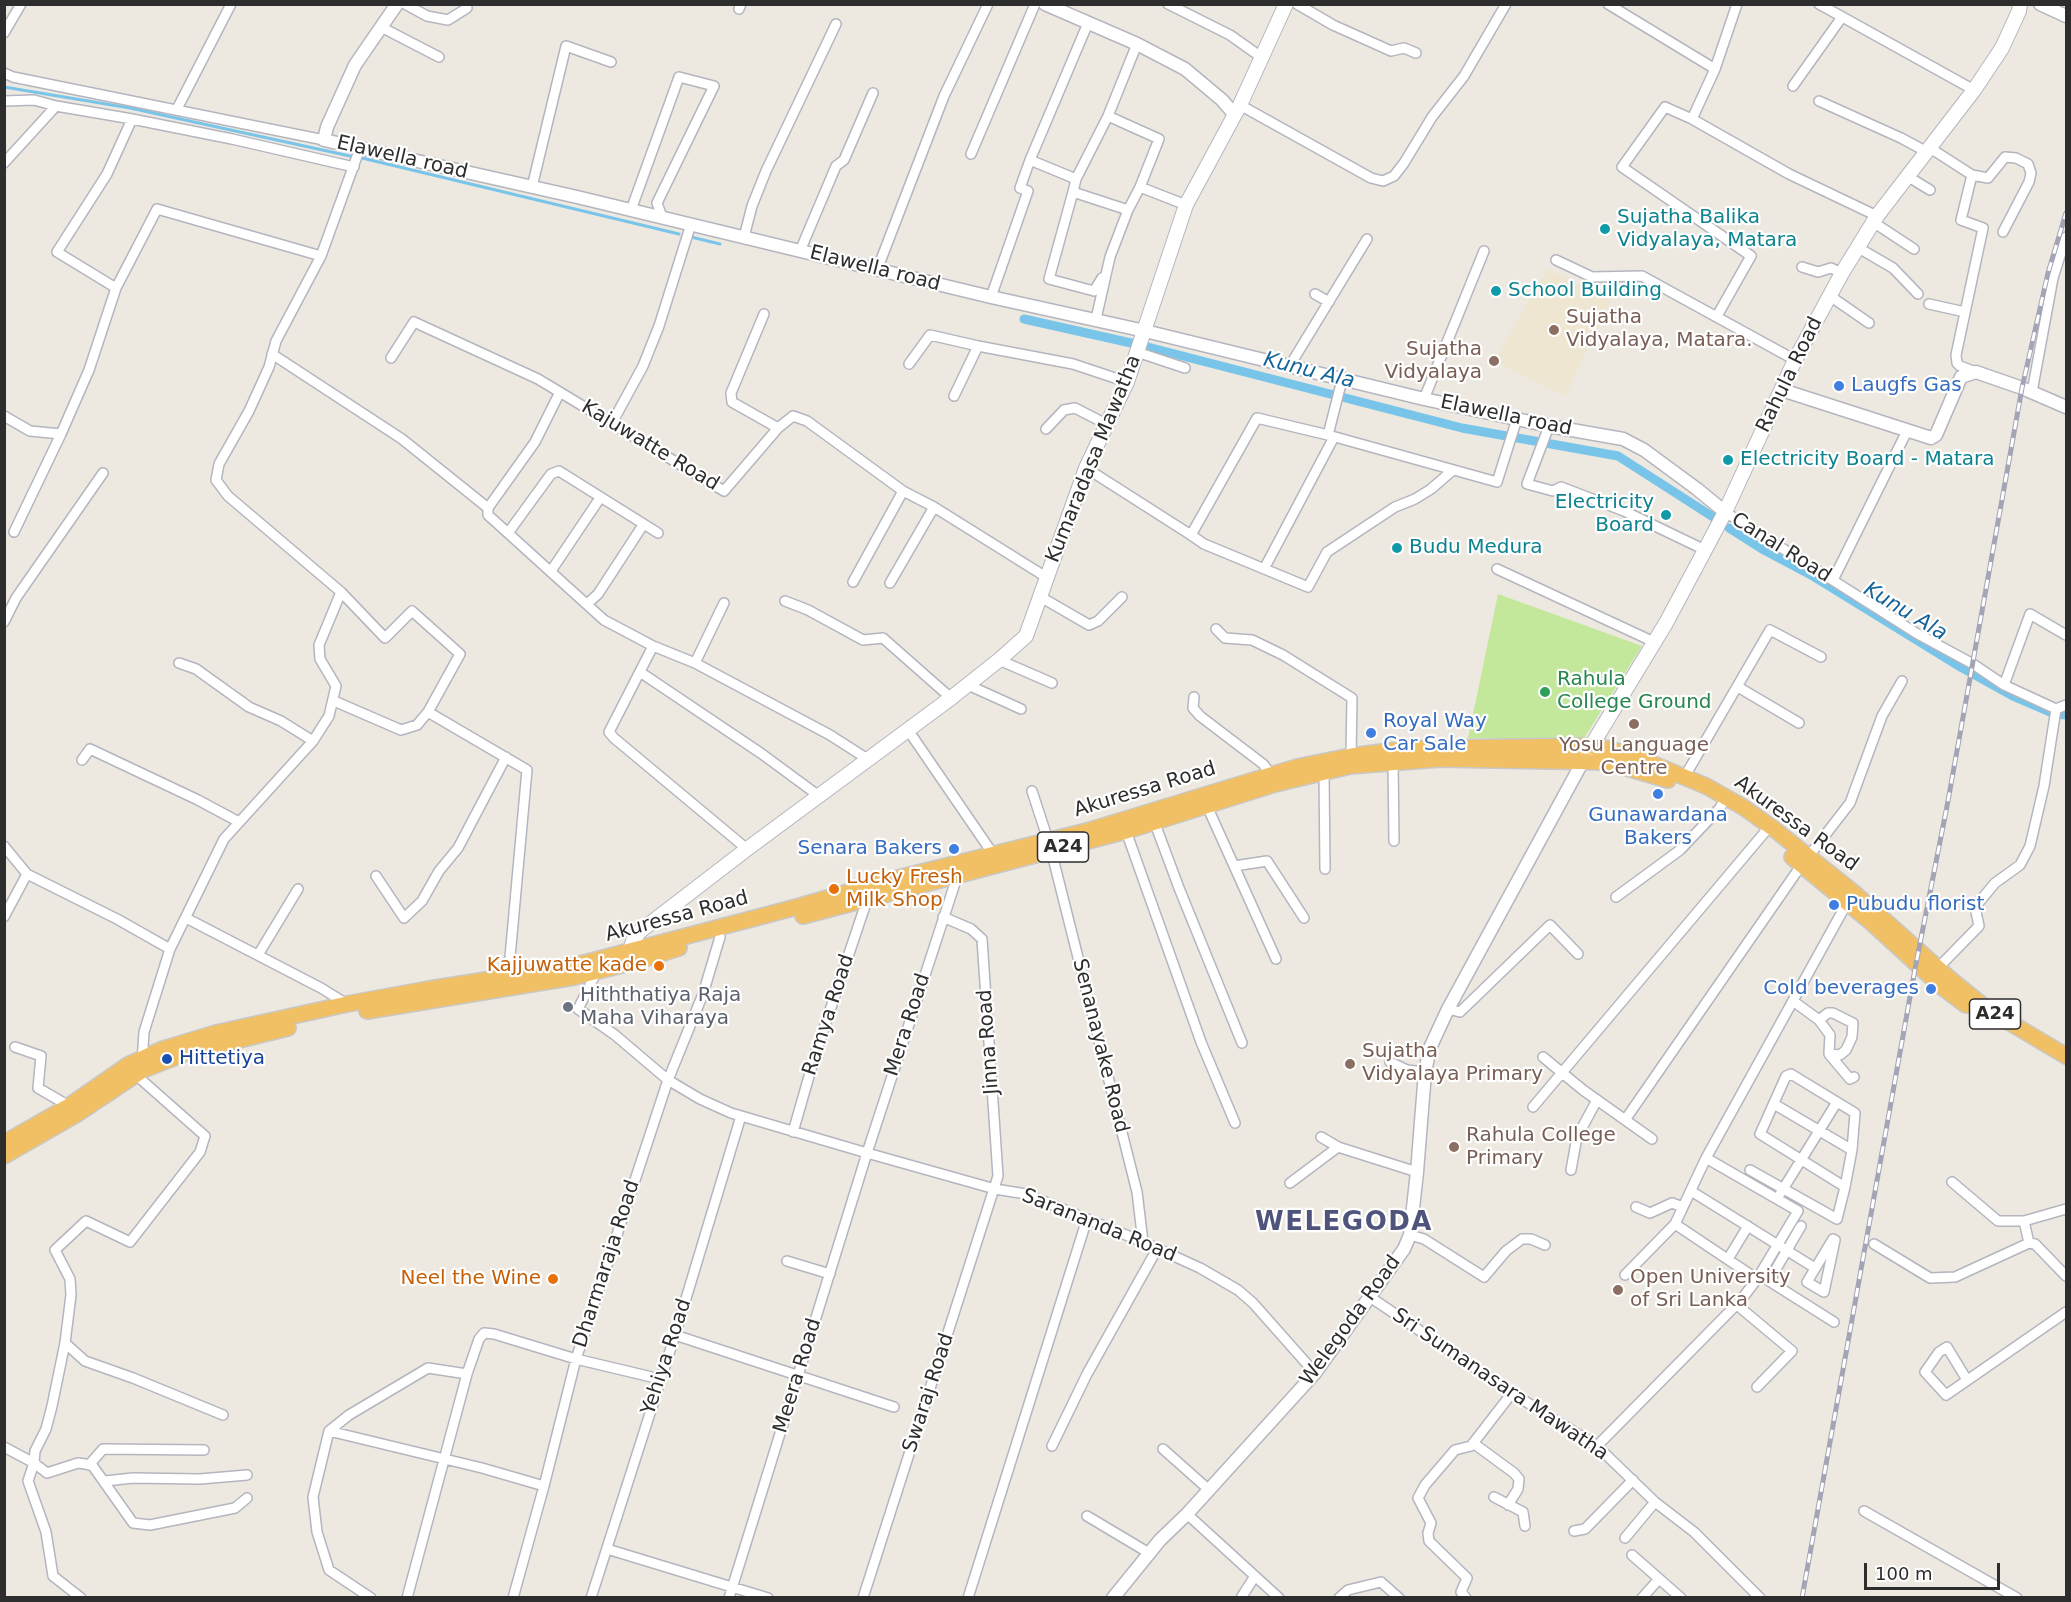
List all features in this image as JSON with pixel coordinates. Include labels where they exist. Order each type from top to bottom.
[{"type":"highway","name":"Akuressa Road","points":[[4,1156],[77,1114],[164,1049],[216,1034],[347,1004],[537,984],[597,971],[632,956],[1050,845],[1087,831],[1172,810],[1270,773],[1351,756],[1438,748],[1591,746],[1618,751],[1685,776],[1767,830],[1805,861],[1878,913],[1935,972],[1997,1026],[2067,1064]]},
{"type":"highway","name":"Akuressa Road","points":[[4,1143],[69,1106],[114,1074],[186,1053],[430,994],[720,937],[867,900],[993,854],[1126,831],[1154,821],[1172,810],[1207,806],[1275,784],[1350,766],[1439,759],[1608,762],[1652,774],[1724,801]]},
{"type":"highway","name":"Akuressa Road","points":[[1805,861],[1847,903],[1935,972],[1988,1009],[2067,1056]]},
{"type":"main road","name":"Rahula Road","points":[[1583,761],[1654,642],[1705,550],[1725,512],[1795,360],[1857,247],[1907,176],[1974,90],[2002,48],[2020,4]]},
{"type":"main road","name":"Kumaradasa Mawatha","points":[[632,956],[633,941],[639,932],[951,698],[1026,636],[1086,468],[1127,382],[1186,205],[1238,110],[1286,6]]},
{"type":"street","points":[[4,33],[21,4]]},
{"type":"street","points":[[177,109],[231,4]]},
{"type":"street","points":[[324,140],[327,127],[355,65],[397,4]]},
{"type":"street","points":[[405,4],[427,16],[448,20],[468,8]]},
{"type":"street","points":[[877,270],[944,96],[988,4]]},
{"type":"street","points":[[971,154],[1035,4]]},
{"type":"street","points":[[1045,4],[1137,44],[1185,69],[1222,100],[1238,110],[1383,182],[1394,176],[1404,163],[1432,117],[1464,76],[1506,4]]},
{"type":"street","points":[[1168,4],[1230,35],[1261,57]]},
{"type":"street","points":[[1608,4],[1715,69]]},
{"type":"street","points":[[1692,119],[1715,69],[1737,4]]},
{"type":"street","points":[[1819,4],[1974,90]]},
{"type":"street","points":[[2040,4],[2067,16]]},
{"type":"street","points":[[1286,6],[1392,51],[1404,48],[1416,53]]},
{"type":"street","points":[[1793,86],[1842,17]]},
{"type":"street","points":[[991,297],[1028,191],[1020,188],[1088,23]]},
{"type":"street","points":[[744,237],[765,171],[836,24]]},
{"type":"street","points":[[381,27],[440,57]]},
{"type":"street","points":[[1105,279],[1101,278],[1094,291],[1049,279],[1076,179],[1108,116],[1137,44]]},
{"type":"street","points":[[532,187],[566,46],[611,62]]},
{"type":"street","name":"Elawella road","points":[[4,73],[13,77],[360,148],[662,217],[991,297],[1096,319],[1424,399],[1549,426],[1623,439],[1644,450],[1725,512]]},
{"type":"street","points":[[631,210],[680,77],[714,86],[657,203],[662,217]]},
{"type":"street","points":[[800,250],[836,166],[844,160],[873,93]]},
{"type":"street","points":[[4,101],[34,100],[232,139],[354,167]]},
{"type":"street","points":[[1819,101],[1928,150],[1972,175],[1988,178],[2005,157],[2016,158],[2028,164],[2031,173],[2029,182],[2003,232]]},
{"type":"street","points":[[4,163],[56,106]]},
{"type":"street","points":[[1717,316],[1751,256],[1622,167],[1665,107],[1692,119],[1875,219],[1914,249]]},
{"type":"street","points":[[1096,319],[1110,257],[1160,139],[1108,116]]},
{"type":"street","points":[[116,288],[57,252],[107,174],[132,119]]},
{"type":"street","points":[[334,701],[401,730],[417,725],[428,712],[460,654],[412,611],[385,638],[340,592],[228,496],[216,480],[219,464],[249,411],[269,367],[276,341],[321,256],[360,148]]},
{"type":"street","points":[[1030,160],[1076,179]]},
{"type":"street","points":[[1972,175],[1960,220],[1983,228],[1956,355],[1957,363],[2067,407]]},
{"type":"street","points":[[1907,176],[1930,190]]},
{"type":"street","points":[[1140,187],[1186,205]]},
{"type":"street","points":[[1073,192],[1128,210]]},
{"type":"street","points":[[14,532],[61,434],[88,370],[116,288],[157,209],[321,256]]},
{"type":"street","points":[[612,423],[643,366],[659,326],[691,224]]},
{"type":"street","points":[[2031,392],[2053,278],[2067,237]]},
{"type":"street","points":[[1289,367],[1367,239]]},
{"type":"street","points":[[1857,247],[1893,268],[1918,294]]},
{"type":"street","points":[[1424,399],[1484,250]]},
{"type":"street","points":[[1556,260],[1592,277],[1642,276],[1795,360]]},
{"type":"street","points":[[1802,267],[1818,272],[1831,268],[1842,273]]},
{"type":"street","points":[[1315,294],[1329,302]]},
{"type":"street","points":[[1830,296],[1869,323]]},
{"type":"street","points":[[1929,304],[1965,312]]},
{"type":"street","points":[[764,314],[731,393],[732,402],[778,428],[794,416],[807,421],[903,491],[934,507],[1046,577]]},
{"type":"street","name":"Kajuwatte Road","points":[[391,358],[414,322],[538,379],[724,492],[778,428]]},
{"type":"street","points":[[909,364],[930,335],[1073,364],[1127,382]]},
{"type":"street","points":[[954,396],[978,346]]},
{"type":"street","points":[[1137,352],[1185,368]]},
{"type":"street","points":[[272,354],[402,439],[488,508]]},
{"type":"street","points":[[1782,390],[1931,438],[1936,435],[1961,377],[1976,372]]},
{"type":"street","points":[[1264,569],[1331,436],[1342,380]]},
{"type":"street","points":[[560,392],[534,442],[488,508],[488,515],[604,620],[653,646],[695,663],[830,735],[869,759]]},
{"type":"street","points":[[1046,429],[1064,410],[1075,408],[1108,425]]},
{"type":"street","points":[[4,416],[30,431],[61,434]]},
{"type":"street","points":[[1191,535],[1257,418],[1497,482],[1517,419]]},
{"type":"street","points":[[1549,426],[1527,484],[1553,491],[1561,487],[1624,511],[1705,550]]},
{"type":"street","points":[[1833,580],[1907,430]]},
{"type":"street","points":[[1086,468],[1204,544],[1308,586],[1328,552],[1395,507],[1431,489],[1454,470]]},
{"type":"street","points":[[508,533],[552,474],[559,471],[658,533]]},
{"type":"street","points":[[4,622],[16,598],[103,473]]},
{"type":"street","points":[[853,582],[903,491]]},
{"type":"street","points":[[550,571],[600,498]]},
{"type":"street","points":[[890,584],[934,507]]},
{"type":"street","name":"Canal Road","points":[[1725,512],[1916,633],[1973,664],[2004,685],[2056,709]]},
{"type":"street","points":[[587,604],[598,594],[644,525]]},
{"type":"street","points":[[1497,569],[1654,642]]},
{"type":"street","points":[[81,1598],[53,1576],[46,1532],[28,1481],[35,1451],[46,1429],[64,1343],[71,1295],[70,1279],[55,1250],[86,1221],[130,1242],[200,1152],[205,1136],[140,1068],[144,1032],[170,949],[224,839],[313,741],[329,716],[336,686],[320,659],[319,645],[340,592]]},
{"type":"street","points":[[1040,596],[1089,625],[1098,621],[1122,597]]},
{"type":"street","points":[[786,601],[808,610],[863,640],[883,638],[951,698]]},
{"type":"street","points":[[695,663],[724,603]]},
{"type":"street","points":[[2004,685],[2030,614],[2067,634]]},
{"type":"street","points":[[1216,629],[1225,638],[1252,640],[1272,650],[1352,698],[1351,756]]},
{"type":"street","points":[[1685,776],[1770,630],[1821,657]]},
{"type":"street","points":[[653,646],[609,732],[747,849]]},
{"type":"street","points":[[999,660],[1052,683]]},
{"type":"street","points":[[179,663],[196,669],[249,707],[313,741]]},
{"type":"street","points":[[640,672],[762,754],[819,796]]},
{"type":"street","points":[[1625,1120],[1805,861],[1850,803],[1882,716],[1902,681]]},
{"type":"street","points":[[968,684],[1021,709]]},
{"type":"street","points":[[1738,687],[1799,723]]},
{"type":"street","points":[[1194,697],[1193,708],[1200,716],[1263,764],[1270,773]]},
{"type":"street","points":[[1935,972],[1979,926],[1975,907],[1995,884],[2020,865],[2031,846],[2044,786],[2056,709],[2067,705]]},
{"type":"street","points":[[428,712],[527,770],[510,957],[506,978]]},
{"type":"street","points":[[908,730],[993,854]]},
{"type":"street","points":[[82,760],[90,749],[198,800],[238,822]]},
{"type":"street","points":[[376,876],[404,918],[422,901],[439,871],[458,848],[506,757]]},
{"type":"street","name":"Welegoda Road","points":[[1113,1598],[1149,1553],[1315,1373],[1404,1249],[1410,1235],[1425,1072],[1430,1048],[1448,1009],[1583,761]]},
{"type":"street","points":[[1393,762],[1394,841]]},
{"type":"street","points":[[1324,773],[1325,869]]},
{"type":"street","name":"Senanayake Road","points":[[1032,791],[1050,845],[1137,1192],[1143,1242]]},
{"type":"street","points":[[1616,897],[1680,850],[1724,801]]},
{"type":"street","points":[[1207,806],[1276,959]]},
{"type":"street","points":[[1154,821],[1242,1043]]},
{"type":"street","points":[[1533,1107],[1767,830]]},
{"type":"street","points":[[1126,831],[1201,1042],[1235,1123]]},
{"type":"street","points":[[4,846],[27,874],[170,949]]},
{"type":"street","points":[[1234,866],[1266,861],[1304,918]]},
{"type":"street","name":"Mera Road","points":[[867,1154],[951,896],[951,871]]},
{"type":"street","points":[[4,917],[27,874]]},
{"type":"street","points":[[258,955],[298,890]]},
{"type":"street","name":"Ramya Road","points":[[793,1132],[816,1052],[867,900]]},
{"type":"street","points":[[1625,1275],[1675,1224],[1706,1158],[1847,903]]},
{"type":"street","name":"Jinna Road","points":[[944,917],[971,929],[982,939],[998,1176],[995,1189]]},
{"type":"street","points":[[186,918],[321,988],[347,1004]]},
{"type":"street","points":[[1448,1009],[1460,1012],[1550,925],[1578,954]]},
{"type":"street","name":"Dharmaraja Road","points":[[513,1598],[576,1359],[668,1080],[703,994],[720,937]]},
{"type":"street","name":"Sarananda Road","points":[[597,971],[578,1009],[615,1035],[668,1080],[700,1099],[741,1116],[867,1154],[995,1189],[1026,1194],[1143,1242],[1200,1268],[1238,1290],[1253,1303],[1315,1373]]},
{"type":"street","points":[[1793,1001],[1819,1020],[1830,1035],[1829,1054],[1850,1079],[1854,1077]]},
{"type":"street","points":[[1819,1020],[1828,1013],[1833,1013],[1852,1023],[1852,1037],[1846,1050],[1840,1055],[1829,1054]]},
{"type":"street","points":[[15,1047],[41,1056],[38,1088],[69,1106]]},
{"type":"street","points":[[1543,1057],[1561,1073],[1652,1139]]},
{"type":"street","points":[[1390,1062],[1407,1070],[1425,1072]]},
{"type":"street","points":[[1750,1170],[1837,1220],[1845,1187],[1852,1150],[1855,1113],[1788,1074],[1760,1134],[1845,1187]]},
{"type":"street","points":[[1571,1170],[1577,1137],[1597,1100]]},
{"type":"street","points":[[1777,1199],[1837,1102]]},
{"type":"street","points":[[1774,1104],[1852,1150]]},
{"type":"street","name":"Yehiya Road","points":[[591,1598],[675,1335],[741,1116]]},
{"type":"street","points":[[1321,1137],[1338,1147],[1417,1172]]},
{"type":"street","points":[[1290,1183],[1338,1147]]},
{"type":"street","name":"Meera Road","points":[[729,1598],[867,1154]]},
{"type":"street","points":[[1706,1158],[1798,1211],[1769,1281],[1834,1322]]},
{"type":"street","points":[[1952,1182],[1998,1221],[2024,1221],[2067,1209]]},
{"type":"street","name":"Swaraj Road","points":[[863,1598],[995,1189]]},
{"type":"street","points":[[1691,1191],[1815,1268]]},
{"type":"street","points":[[1636,1207],[1650,1213],[1672,1203],[1683,1207]]},
{"type":"street","points":[[968,1598],[1087,1220]]},
{"type":"street","points":[[2024,1221],[2029,1243]]},
{"type":"street","points":[[1675,1224],[1757,1279]]},
{"type":"street","points":[[1728,1259],[1748,1226]]},
{"type":"street","points":[[1597,1446],[1737,1305],[1800,1226]]},
{"type":"street","points":[[1410,1235],[1424,1239],[1484,1277],[1506,1251],[1522,1239],[1531,1239],[1545,1245]]},
{"type":"street","points":[[1833,1239],[1835,1240],[1824,1292],[1807,1282],[1815,1268],[1833,1239]]},
{"type":"street","points":[[1874,1244],[1930,1278],[1955,1277],[2029,1243],[2035,1244],[2067,1276]]},
{"type":"street","points":[[1052,1446],[1087,1374],[1157,1249]]},
{"type":"street","points":[[788,1261],[830,1274]]},
{"type":"street","name":"Sri Sumanasara Mawatha","points":[[1370,1297],[1512,1393],[1597,1446],[1655,1502],[1694,1532],[1760,1598]]},
{"type":"street","points":[[1737,1305],[1792,1351],[1757,1388]]},
{"type":"street","points":[[1967,1380],[1947,1347],[1939,1352],[1925,1372],[1946,1395],[2067,1312]]},
{"type":"street","points":[[407,1598],[467,1374],[479,1339],[484,1333],[660,1380]]},
{"type":"street","points":[[675,1335],[894,1407]]},
{"type":"street","points":[[64,1343],[85,1361],[223,1414]]},
{"type":"street","points":[[371,1598],[329,1570],[317,1532],[313,1497],[329,1431],[349,1415],[428,1368],[467,1374]]},
{"type":"street","points":[[1466,1598],[1461,1592],[1467,1578],[1429,1541],[1428,1533],[1431,1523],[1418,1498],[1425,1485],[1455,1450],[1471,1446],[1512,1393]]},
{"type":"street","points":[[329,1431],[544,1486]]},
{"type":"street","points":[[1473,1443],[1519,1479],[1518,1489],[1508,1505]]},
{"type":"street","points":[[4,1447],[34,1463],[47,1473],[78,1463],[92,1465],[133,1523],[150,1524],[235,1508],[247,1498]]},
{"type":"street","points":[[88,1465],[103,1449],[204,1450]]},
{"type":"street","points":[[1163,1449],[1208,1489]]},
{"type":"street","points":[[105,1481],[133,1478],[200,1479],[247,1475]]},
{"type":"street","points":[[1574,1531],[1585,1529],[1633,1480]]},
{"type":"street","points":[[1494,1497],[1523,1512],[1524,1526]]},
{"type":"street","points":[[1625,1538],[1655,1502]]},
{"type":"street","points":[[1864,1511],[2017,1598]]},
{"type":"street","points":[[1187,1514],[1279,1598]]},
{"type":"street","points":[[1087,1516],[1149,1553]]},
{"type":"street","points":[[607,1549],[768,1598]]},
{"type":"street","points":[[1632,1555],[1682,1598]]},
{"type":"street","points":[[1241,1598],[1255,1576]]},
{"type":"street","points":[[1642,1598],[1659,1579]]},
{"type":"street","points":[[1339,1598],[1347,1590],[1382,1582],[1399,1598]]},
{"type":"shaded area","name":"Sujatha Vidyalaya, Matara.","points":[[1547,269],[1611,300],[1565,396],[1494,361]]},
{"type":"green space","name":"Rahula College Ground","points":[[1498,594],[1642,646],[1583,740],[1468,738]]},
{"type":"waterway","points":[[4,87],[130,108],[350,156]]},
{"type":"waterway","points":[[362,158],[679,234]]},
{"type":"waterway","points":[[691,237],[720,244]]},
{"type":"waterway","name":"Kunu Ala","points":[[1024,319],[1140,345],[1462,428],[1618,456],[1713,517]]},
{"type":"waterway","name":"Kunu Ala","points":[[1729,528],[1762,549],[1811,575],[1957,665],[2013,696],[2055,714],[2066,715]]},
{"type":"railway","points":[[1802,1598],[2022,388],[2048,273],[2066,213]]},
{"type":"place","name":"Sujatha Balika Vidyalaya, Matara","points":[[1605,229]]},
{"type":"place","name":"School Building","points":[[1496,291]]},
{"type":"place","name":"Sujatha Vidyalaya, Matara.","points":[[1554,330]]},
{"type":"place","name":"Sujatha Vidyalaya","points":[[1494,361]]},
{"type":"place","name":"Laugfs Gas","points":[[1839,386]]},
{"type":"place","name":"Electricity Board - Matara","points":[[1728,460]]},
{"type":"place","name":"Electricity Board","points":[[1666,515]]},
{"type":"place","name":"Budu Medura","points":[[1397,548]]},
{"type":"place","name":"Rahula College Ground","points":[[1545,692]]},
{"type":"place","name":"Yosu Language Centre","points":[[1634,724]]},
{"type":"place","name":"Royal Way Car Sale","points":[[1371,733]]},
{"type":"place","name":"Gunawardana Bakers","points":[[1658,794]]},
{"type":"place","name":"Senara Bakers","points":[[954,849]]},
{"type":"place","name":"Lucky Fresh Milk Shop","points":[[834,889]]},
{"type":"place","name":"Pubudu florist","points":[[1834,905]]},
{"type":"place","name":"Kajjuwatte kade","points":[[659,966]]},
{"type":"place","name":"Cold beverages","points":[[1931,989]]},
{"type":"place","name":"Hiththatiya Raja Maha Viharaya","points":[[568,1007]]},
{"type":"place","name":"Hittetiya","points":[[167,1059]]},
{"type":"place","name":"Sujatha Vidyalaya Primary","points":[[1350,1064]]},
{"type":"place","name":"Rahula College Primary","points":[[1454,1147]]},
{"type":"place","name":"Neel the Wine","points":[[553,1279]]},
{"type":"place","name":"Open University of Sri Lanka","points":[[1618,1290]]},
{"type":"district","name":"WELEGODA","points":[[1344,1223]]}]
